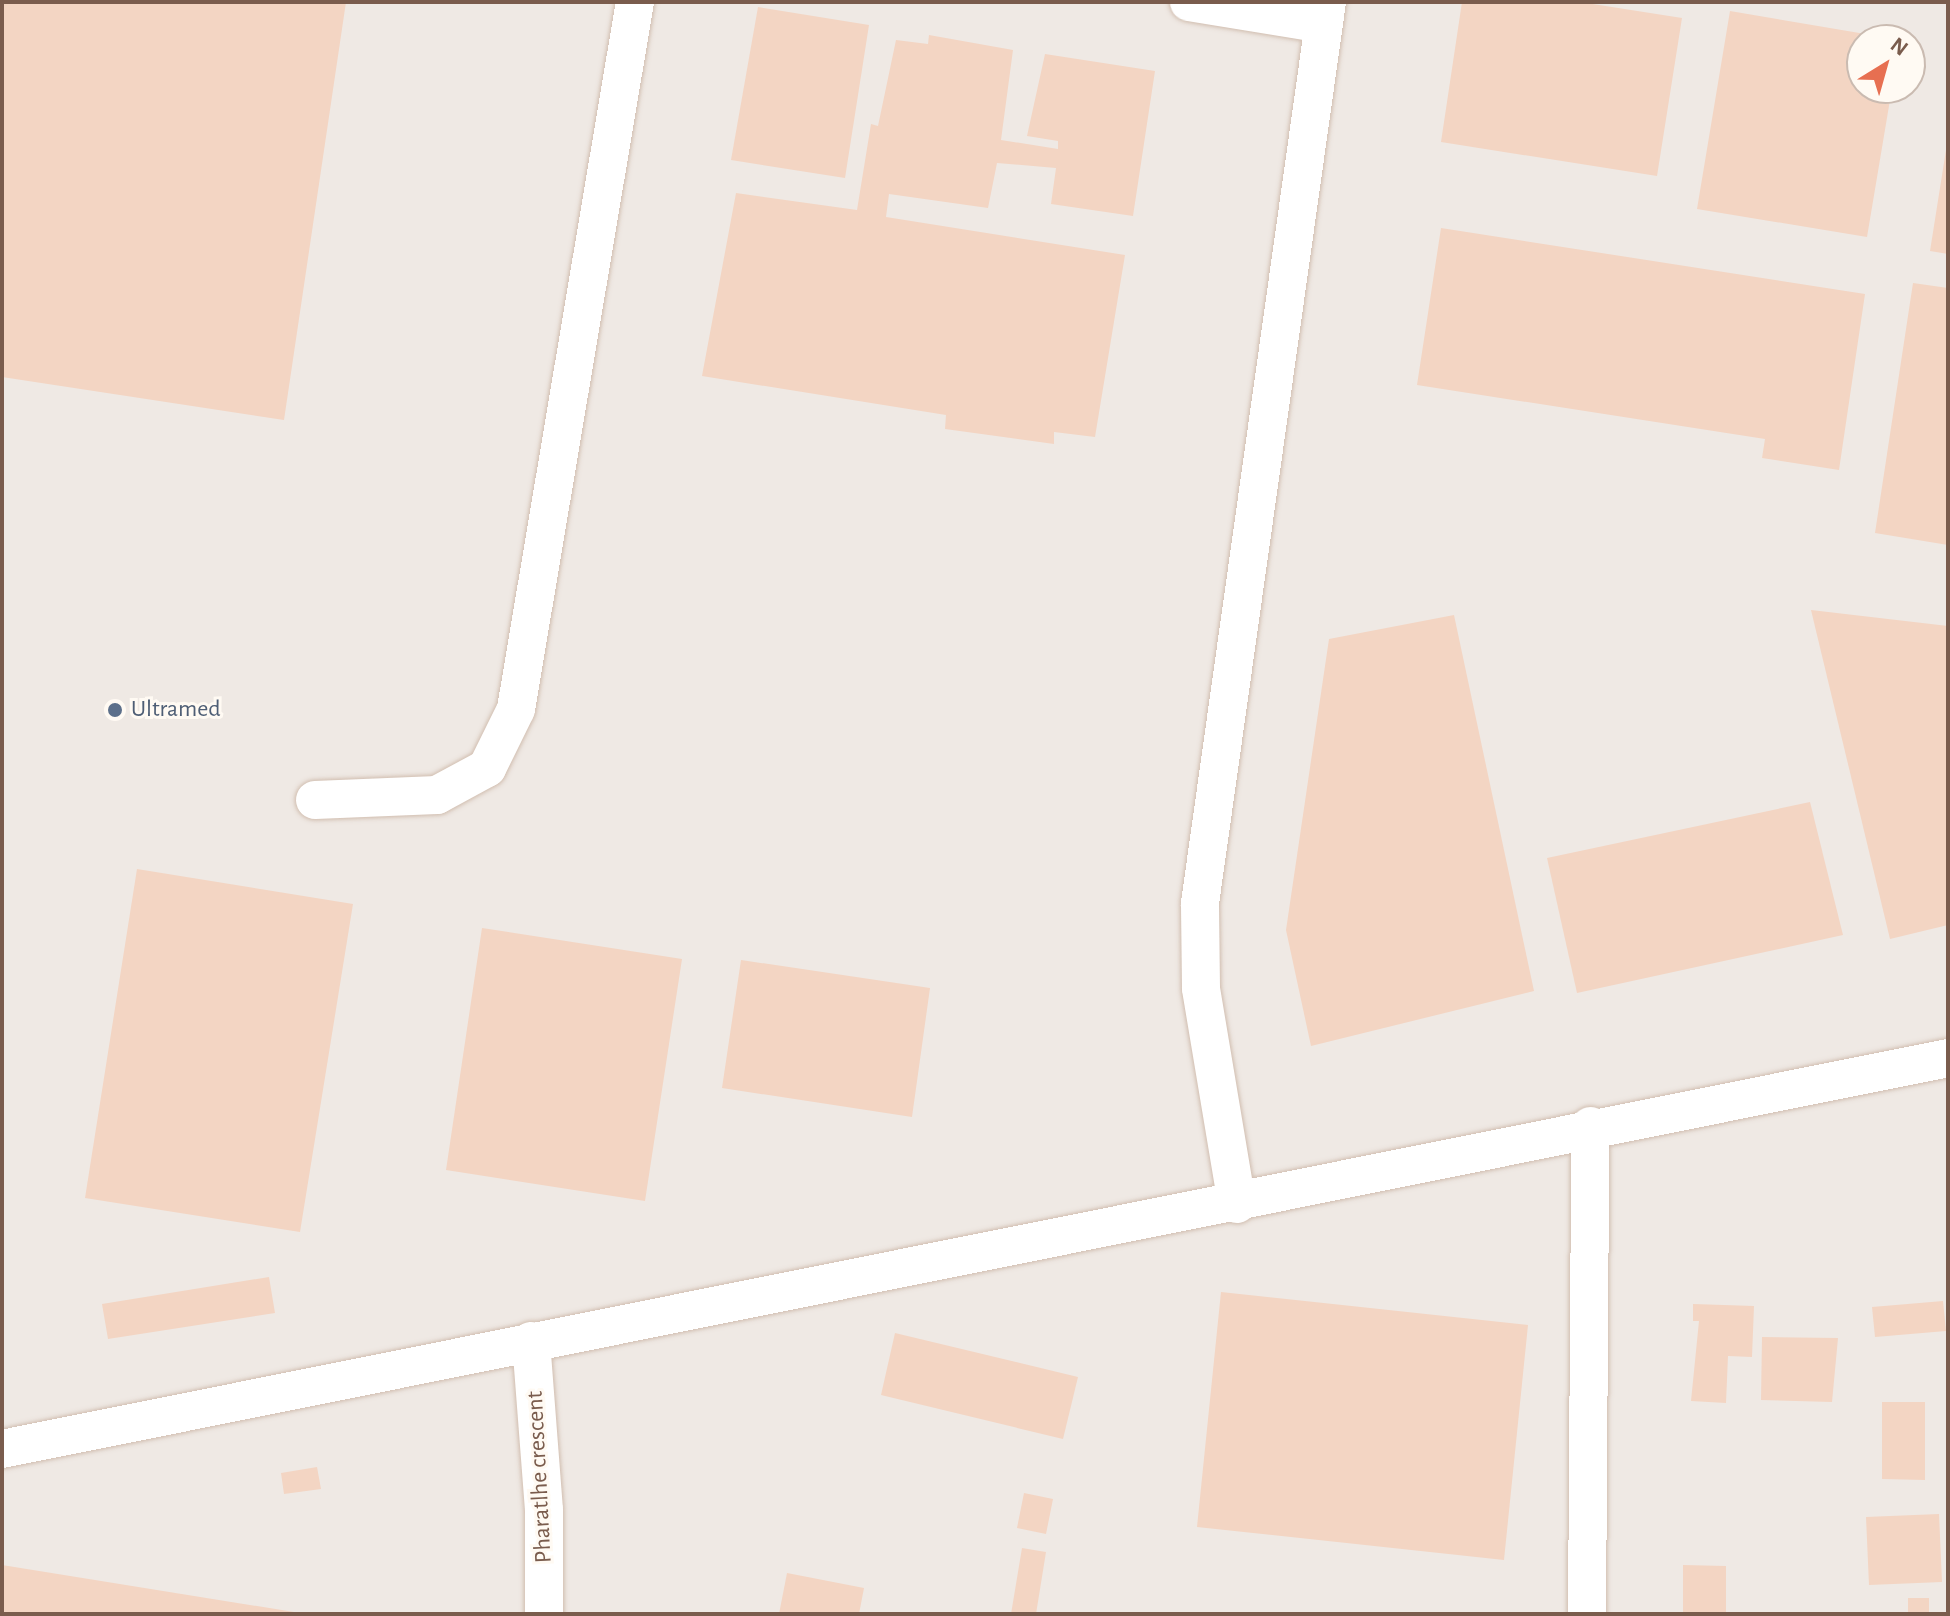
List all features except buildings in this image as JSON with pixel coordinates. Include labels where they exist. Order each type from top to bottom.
[{"type":"street","points":[[315,800],[437,795],[487,768],[516,709],[635,2]]},
{"type":"street","points":[[1189,2],[1325,13],[1200,903],[1201,988],[1237,1204]]},
{"type":"street","points":[[2,1449],[531,1341],[1237,1204],[1590,1126],[1948,1058]]},
{"type":"street","points":[[1587,1614],[1590,1126]]},
{"type":"street","name":"Pharatlhe crescent","points":[[531,1341],[544,1510],[544,1614]]},
{"type":"shaded area","points":[[2,2],[1948,2],[1948,1614],[2,1614]]},
{"type":"place","name":"Ultramed","points":[[115,710]]}]
